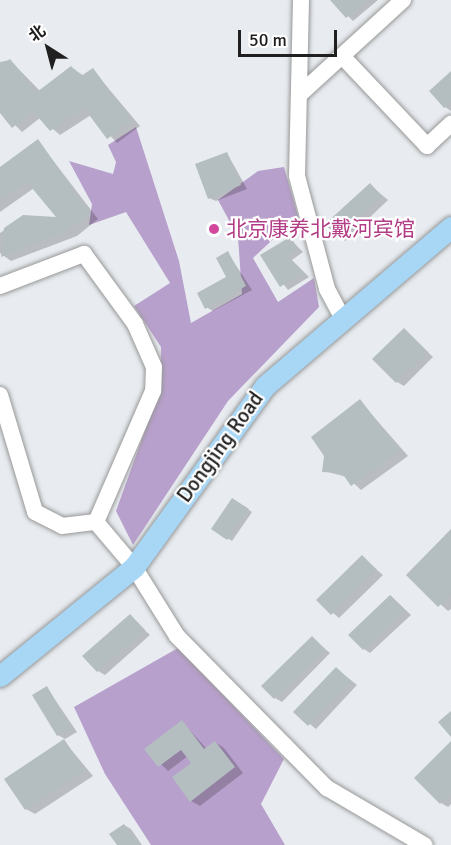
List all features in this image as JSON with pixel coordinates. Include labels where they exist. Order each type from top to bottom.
[{"type":"main road","name":"Dongjing Road","points":[[0,676],[134,567],[265,386],[342,317],[451,227]]},
{"type":"street","points":[[302,0],[297,176],[327,289],[342,317]]},
{"type":"street","points":[[299,95],[403,0]]},
{"type":"street","points":[[342,56],[427,146],[451,124]]},
{"type":"street","points":[[0,286],[84,254],[135,324],[154,367],[153,391],[96,522]]},
{"type":"street","points":[[0,395],[34,512],[62,526],[96,522]]},
{"type":"street","points":[[96,522],[134,567],[177,636],[327,788],[424,845]]},
{"type":"shaded area","points":[[136,127],[179,261],[191,323],[242,294],[238,237],[218,200],[258,171],[284,167],[298,216],[253,258],[278,302],[314,278],[319,307],[228,401],[133,545],[116,511],[160,389],[161,347],[134,306],[170,283],[126,212],[89,225],[92,204],[69,161],[113,174],[116,162],[108,145]]},
{"type":"shaded area","points":[[178,648],[284,759],[261,804],[285,845],[151,845],[105,774],[74,707]]},
{"type":"building","points":[[330,0],[367,0],[346,18]]},
{"type":"building","points":[[10,59],[37,92],[71,66],[81,76],[93,68],[132,121],[107,139],[84,108],[50,131],[33,111],[12,128],[0,113],[0,65]]},
{"type":"building","points":[[451,71],[451,102],[444,108],[429,91]]},
{"type":"building","points":[[38,139],[90,213],[67,231],[1,257],[4,228],[23,215],[56,217],[27,182],[0,201],[0,167]]},
{"type":"building","points":[[227,152],[241,185],[208,199],[195,164]]},
{"type":"building","points":[[370,183],[382,196],[338,238],[325,224]]},
{"type":"building","points":[[290,237],[298,248],[286,256],[303,272],[280,287],[260,255]]},
{"type":"building","points":[[228,251],[246,286],[205,309],[197,293],[226,277],[216,258]]},
{"type":"building","points":[[404,328],[428,352],[396,383],[372,359]]},
{"type":"building","points":[[360,399],[400,451],[351,486],[342,473],[322,472],[324,456],[311,437]]},
{"type":"building","points":[[232,498],[249,509],[227,540],[211,529]]},
{"type":"building","points":[[451,529],[451,595],[438,607],[406,575]]},
{"type":"building","points":[[362,555],[377,570],[331,615],[316,600]]},
{"type":"building","points":[[390,595],[405,610],[363,650],[348,635]]},
{"type":"building","points":[[130,614],[145,630],[97,672],[82,656]]},
{"type":"building","points":[[312,636],[325,649],[274,699],[261,686]]},
{"type":"building","points":[[336,667],[351,681],[308,726],[293,712]]},
{"type":"building","points":[[47,686],[71,728],[57,736],[32,695]]},
{"type":"building","points":[[451,711],[451,737],[438,722]]},
{"type":"building","points":[[182,720],[204,749],[215,741],[235,767],[190,802],[172,777],[191,763],[181,750],[158,767],[144,749]]},
{"type":"building","points":[[64,739],[85,771],[25,810],[4,779]]},
{"type":"building","points":[[451,741],[451,793],[440,804],[414,778]]},
{"type":"building","points":[[124,824],[139,845],[117,845],[109,834]]},
{"type":"place","name":"北京康养北戴河宾馆","points":[[214,229]]}]
